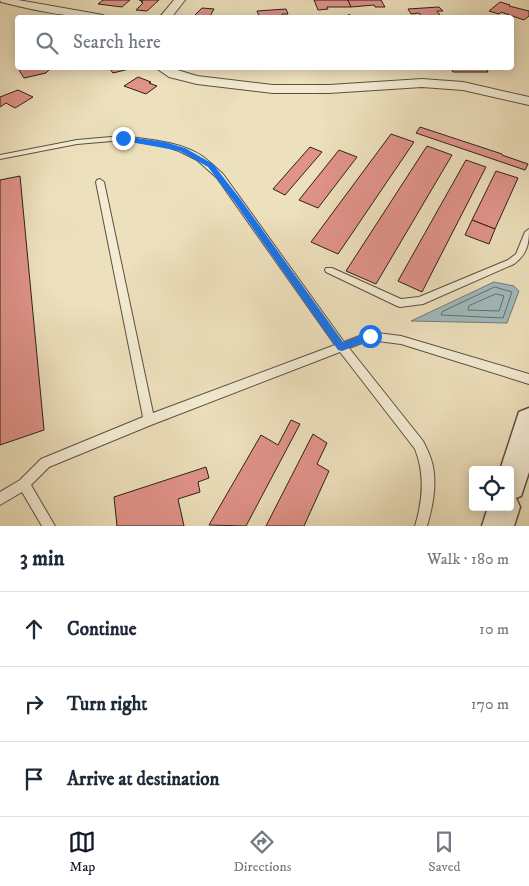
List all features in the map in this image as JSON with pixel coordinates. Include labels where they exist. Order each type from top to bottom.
[{"type":"street","points":[[5,0],[38,8],[84,15]]},
{"type":"street","points":[[167,15],[180,0]]},
{"type":"street","points":[[166,70],[197,80],[273,89],[329,89],[422,83],[463,86],[529,101]]},
{"type":"street","points":[[514,472],[529,422]]},
{"type":"street","points":[[498,526],[503,511]]},
{"type":"lane","points":[[0,157],[77,142],[123,138],[165,144],[182,149],[200,158],[220,176],[342,347],[419,445],[426,462],[428,484],[425,516],[421,526]]},
{"type":"lane","points":[[100,182],[149,420]]},
{"type":"lane","points":[[329,270],[400,303],[411,303],[472,280],[511,262],[519,256],[529,232]]},
{"type":"lane","points":[[0,499],[24,484],[45,463],[149,420],[370,336],[401,340],[529,379]]},
{"type":"lane","points":[[24,484],[49,526]]},
{"type":"water","points":[[494,282],[514,286],[519,291],[507,323],[411,321]]},
{"type":"building","points":[[103,0],[130,0],[122,7],[98,4]]},
{"type":"building","points":[[139,0],[159,0],[147,11],[136,10],[143,3],[141,2],[143,1]]},
{"type":"building","points":[[314,0],[348,0],[351,7],[327,7],[328,9],[318,10]]},
{"type":"building","points":[[348,0],[381,0],[385,7],[375,7],[374,5],[351,7]]},
{"type":"building","points":[[500,2],[529,11],[529,16],[524,20],[514,15],[489,11]]},
{"type":"building","points":[[439,7],[443,11],[437,11],[440,15],[421,15],[419,13],[411,14],[408,9]]},
{"type":"building","points":[[202,8],[214,9],[211,15],[195,15]]},
{"type":"building","points":[[286,9],[288,14],[259,15],[257,11]]},
{"type":"building","points":[[19,70],[49,70],[46,73],[24,78]]},
{"type":"building","points":[[111,70],[125,70],[113,73]]},
{"type":"building","points":[[452,70],[487,70],[488,72],[453,72]]},
{"type":"building","points":[[138,77],[157,86],[146,94],[124,86]]},
{"type":"building","points":[[18,90],[33,97],[15,108],[6,103],[0,107],[0,97]]},
{"type":"building","points":[[420,127],[528,164],[525,170],[416,133]]},
{"type":"building","points":[[391,134],[414,142],[338,254],[311,242]]},
{"type":"building","points":[[427,146],[452,155],[376,284],[346,271]]},
{"type":"building","points":[[310,147],[322,152],[285,195],[273,189]]},
{"type":"building","points":[[339,150],[357,157],[318,208],[299,200]]},
{"type":"building","points":[[466,160],[486,167],[422,292],[398,281]]},
{"type":"building","points":[[496,171],[518,178],[495,229],[472,220]]},
{"type":"building","points":[[20,176],[44,430],[0,445],[0,180]]},
{"type":"building","points":[[472,220],[495,229],[489,244],[465,235]]},
{"type":"building","points":[[291,420],[300,424],[246,526],[209,525],[261,435],[278,445]]},
{"type":"building","points":[[313,434],[327,443],[317,464],[329,471],[304,526],[266,526]]},
{"type":"building","points":[[206,467],[209,478],[198,482],[200,492],[178,499],[184,526],[117,526],[114,497]]},
{"type":"route","points":[[123,138],[165,144],[182,149],[211,166],[239,202],[342,347],[370,336]]}]
